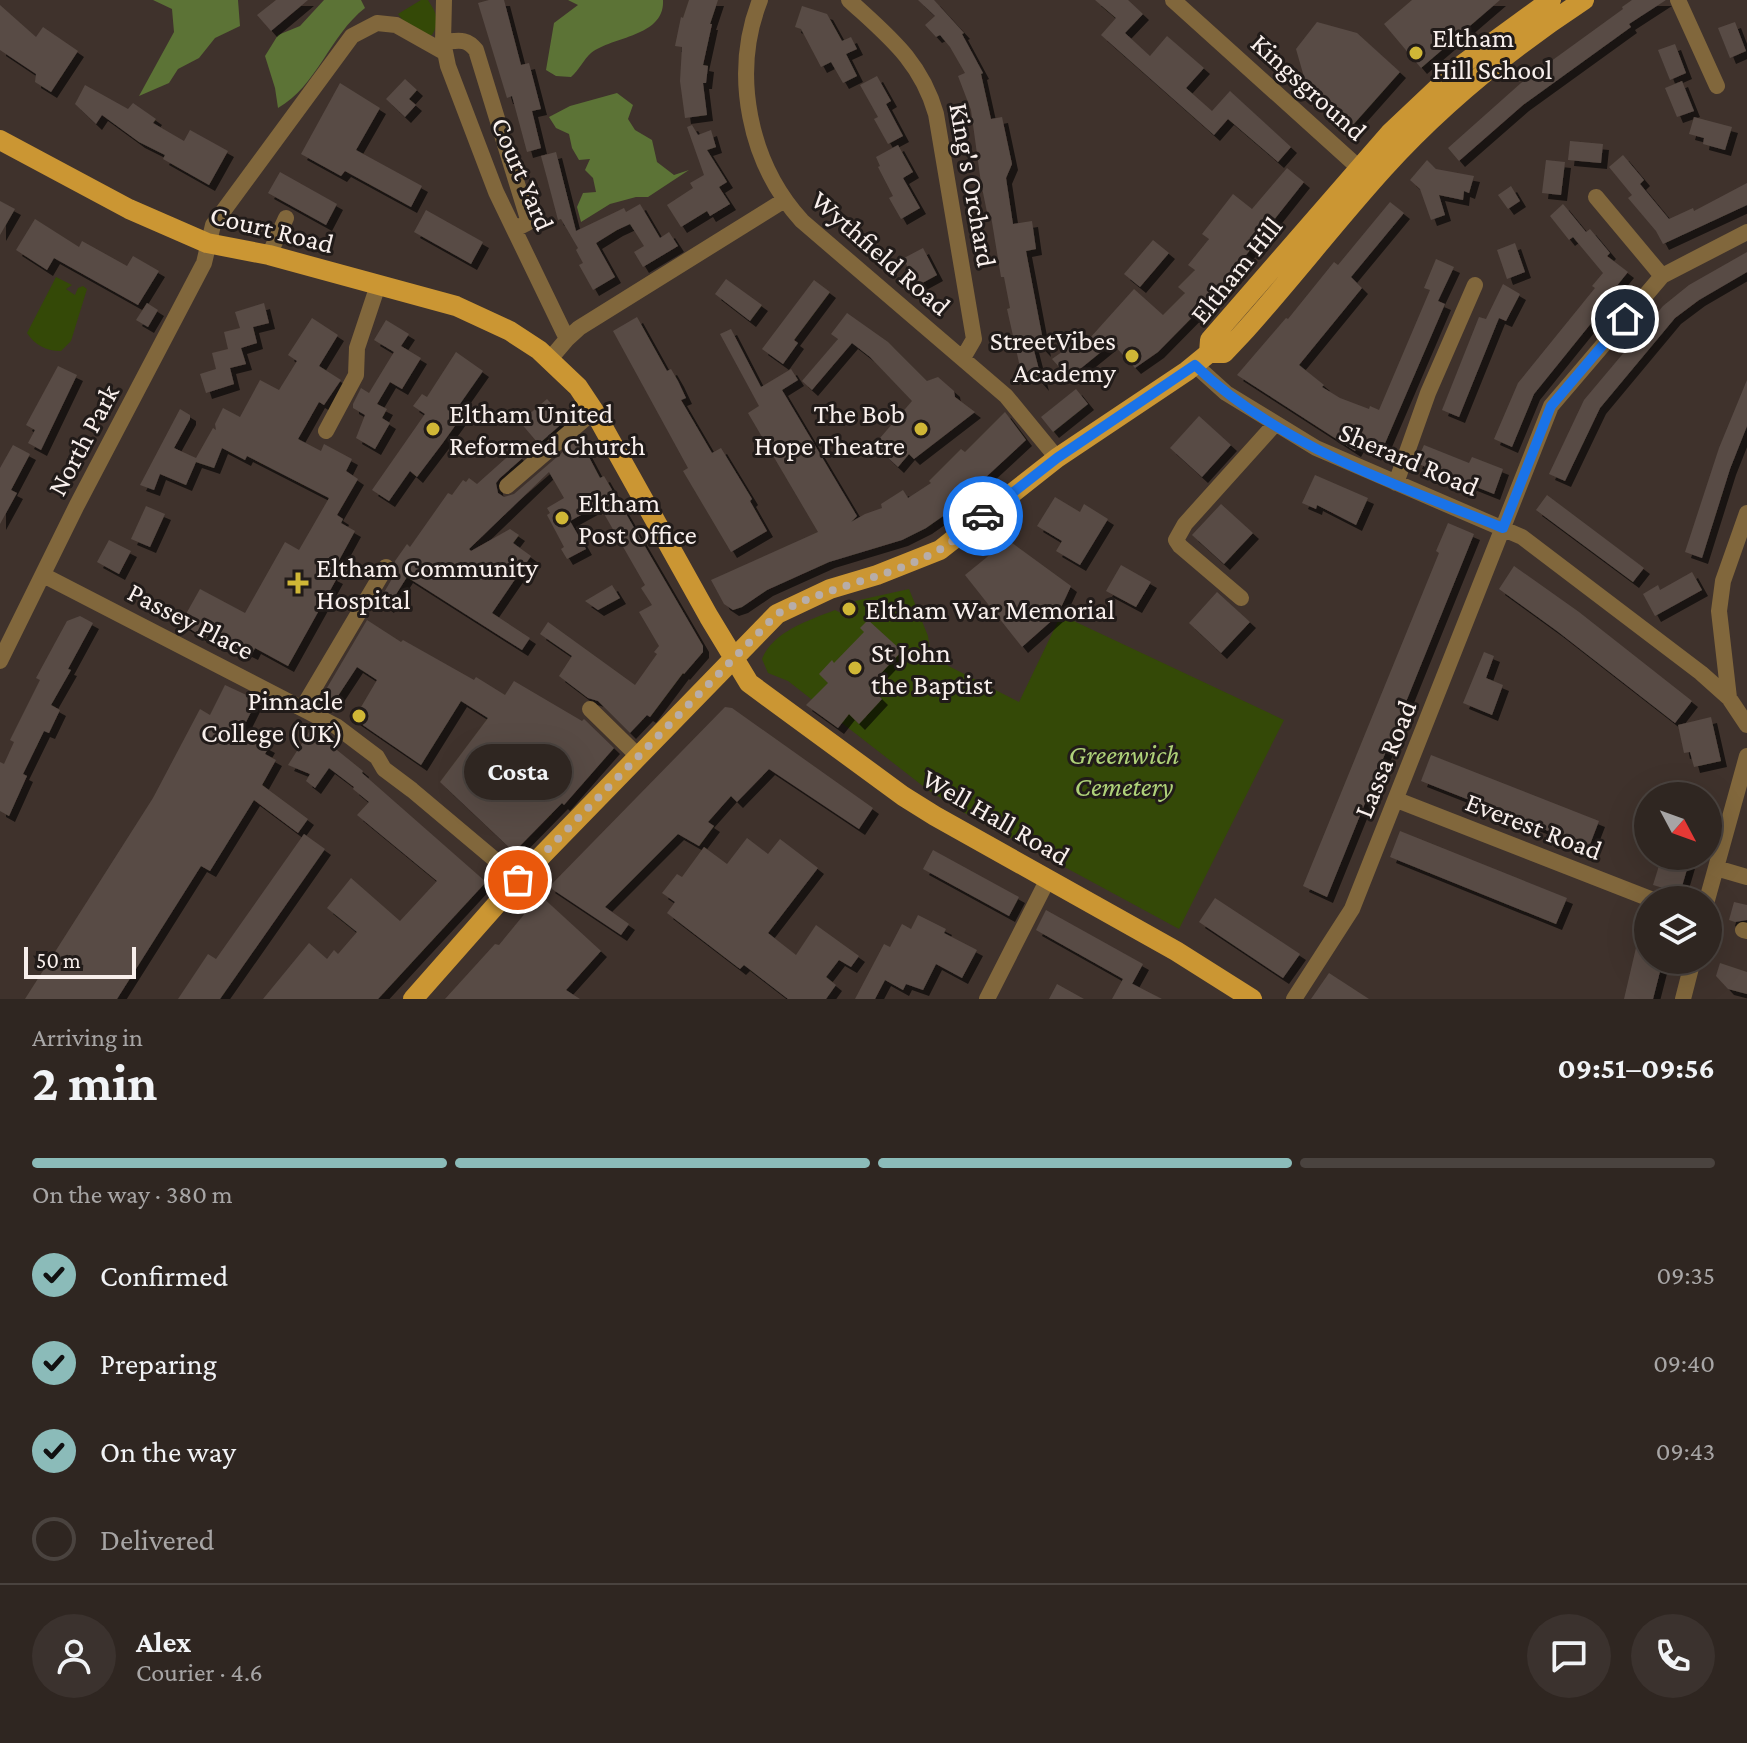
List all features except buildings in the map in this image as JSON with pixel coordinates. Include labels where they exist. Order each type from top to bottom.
[{"type":"main road","name":"Eltham Hill","points":[[413,999],[518,880],[777,614],[830,589],[877,575],[940,550],[1057,458],[1202,359],[1224,353],[1366,174],[1463,64],[1551,0]]},
{"type":"main road","name":"Eltham Hill","points":[[1366,174],[1489,67],[1584,0]]},
{"type":"main road","name":"Court Road","points":[[0,140],[129,209],[207,243],[269,255],[456,306],[510,331],[545,354]]},
{"type":"main road","points":[[545,354],[578,387],[594,411],[734,658]]},
{"type":"main road","name":"Well Hall Road","points":[[734,658],[749,683],[903,796],[1185,956],[1252,999]]},
{"type":"street","name":"Court Yard","points":[[444,0],[444,47],[496,192],[567,339]]},
{"type":"street","points":[[760,0],[747,43],[747,103],[755,135],[783,201]]},
{"type":"street","name":"King's Orchard","points":[[849,0],[901,48],[918,69],[929,91],[936,114],[974,339],[963,358]]},
{"type":"street","name":"Kingsground","points":[[1173,0],[1366,174]]},
{"type":"street","points":[[1678,0],[1717,86]]},
{"type":"street","name":"North Park","points":[[0,661],[204,263],[213,225],[352,36],[377,23],[396,25],[444,47],[463,40],[471,43],[476,50],[527,216],[527,223],[515,229]]},
{"type":"street","points":[[1596,197],[1662,276],[1747,232]]},
{"type":"street","name":"Wythfield Road","points":[[567,339],[579,328],[783,201],[802,221],[1020,410],[1057,458]]},
{"type":"street","points":[[269,255],[286,218]]},
{"type":"street","name":"Lassa Road","points":[[1294,999],[1352,909],[1551,406],[1662,276]]},
{"type":"street","points":[[326,431],[356,375],[357,348],[378,285]]},
{"type":"street","points":[[1396,483],[1428,393],[1475,285]]},
{"type":"street","points":[[545,354],[567,339]]},
{"type":"street","name":"Sherard Road","points":[[1202,359],[1226,393],[1316,448],[1522,537],[1701,673],[1729,698],[1747,725]]},
{"type":"street","points":[[507,486],[594,411]]},
{"type":"street","points":[[1241,598],[1176,540],[1185,524],[1275,424]]},
{"type":"street","points":[[1729,698],[1719,611],[1723,581],[1747,513]]},
{"type":"street","points":[[303,707],[386,567]]},
{"type":"street","name":"Passey Place","points":[[43,575],[336,726],[377,757],[389,773],[500,864]]},
{"type":"street","points":[[590,709],[639,757]]},
{"type":"street","points":[[1722,846],[1747,756]]},
{"type":"street","name":"Everest Road","points":[[1397,800],[1634,893]]},
{"type":"street","points":[[1722,870],[1747,877]]},
{"type":"street","points":[[987,999],[1048,879]]},
{"type":"street","points":[[1683,999],[1689,974]]},
{"type":"green space","points":[[153,0],[238,0],[240,26],[215,38],[199,58],[178,69],[169,83],[139,96],[174,32],[172,9]]},
{"type":"green space","points":[[324,0],[361,0],[365,8],[342,32],[303,87],[278,108],[265,56],[278,35],[300,26]]},
{"type":"green space","points":[[421,0],[428,0],[435,13],[437,21],[432,35],[426,36],[405,23],[398,14]]},
{"type":"green space","points":[[568,0],[663,0],[656,22],[636,34],[600,47],[571,77],[556,76],[546,70],[554,23],[578,5]]},
{"type":"green space","points":[[617,93],[633,105],[628,119],[635,130],[652,140],[657,162],[674,175],[689,170],[648,197],[610,204],[581,222],[577,207],[583,193],[596,192],[593,178],[585,170],[590,159],[579,160],[569,134],[556,128],[549,117],[570,106]]},
{"type":"green space","points":[[56,277],[72,285],[66,289],[75,295],[78,288],[83,286],[87,289],[71,341],[61,351],[41,346],[27,333]]},
{"type":"green space","name":"Greenwich Cemetery","points":[[909,589],[928,636],[931,657],[1019,702],[1061,615],[1284,720],[1179,929],[963,812],[928,790],[788,681],[768,673],[762,659],[767,649],[793,628],[835,610],[843,614],[855,601]]},
{"type":"way so far","points":[[518,880],[777,614],[830,589],[877,575],[940,550],[983,516]]},
{"type":"place","name":"Eltham Hill School","points":[[1416,53]]},
{"type":"place","name":"StreetVibes Academy","points":[[1132,356]]},
{"type":"place","name":"Eltham United Reformed Church","points":[[433,429]]},
{"type":"place","name":"The Bob Hope Theatre","points":[[921,429]]},
{"type":"place","name":"Eltham Post Office","points":[[562,518]]},
{"type":"place","name":"Eltham Community Hospital","points":[[298,583]]},
{"type":"place","name":"Eltham War Memorial","points":[[849,609]]},
{"type":"place","name":"St John the Baptist","points":[[855,668]]},
{"type":"place","name":"Pinnacle College (UK)","points":[[359,716]]},
{"type":"place","name":"Costa","points":[[518,880]]},
{"type":"route","points":[[983,516],[1057,458],[1195,365],[1226,393],[1316,448],[1503,528],[1551,406],[1625,319]]}]
